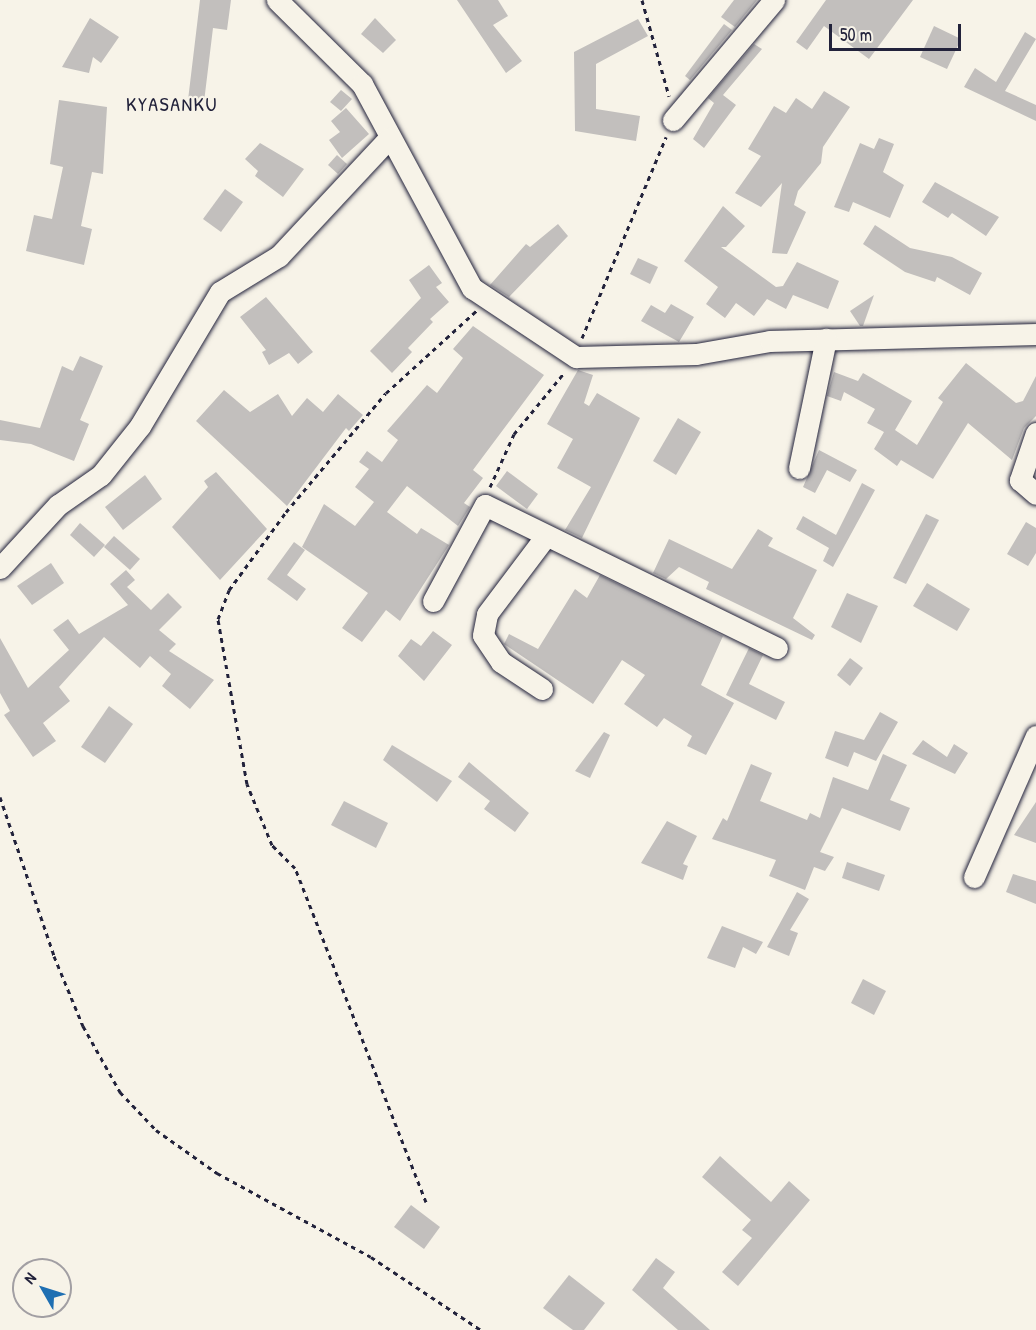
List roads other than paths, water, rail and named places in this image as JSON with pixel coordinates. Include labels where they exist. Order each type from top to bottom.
[{"type":"street","points":[[277,0],[349,67],[458,265],[486,302],[539,328],[576,357],[696,354],[770,341],[1036,334]]},
{"type":"street","points":[[673,120],[774,0]]},
{"type":"street","points":[[0,568],[58,505],[101,475],[140,426],[220,292],[279,256],[389,138]]},
{"type":"street","points":[[799,468],[826,339]]},
{"type":"street","points":[[1036,433],[1020,480],[1036,494]]},
{"type":"street","points":[[433,601],[485,505],[545,537],[777,648]]},
{"type":"street","points":[[542,689],[501,662],[483,635],[487,614],[545,537]]},
{"type":"street","points":[[974,877],[1036,736]]},
{"type":"district","name":"KYASANKU","points":[[172,103]]}]
